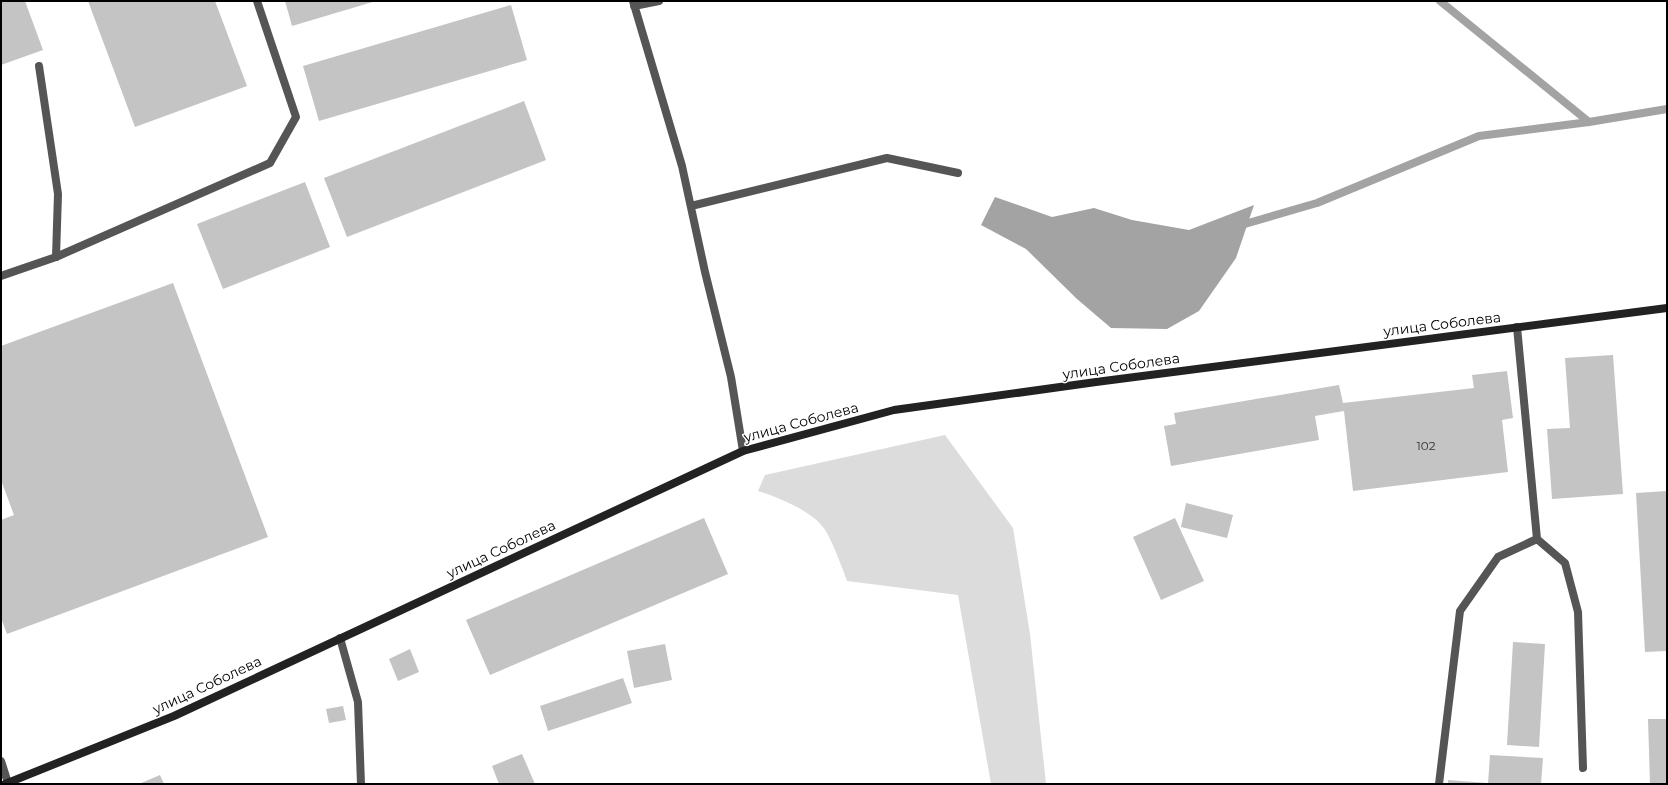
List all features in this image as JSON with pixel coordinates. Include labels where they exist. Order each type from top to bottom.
[{"type":"street","points":[[1,276],[56,257],[270,163],[296,117],[257,1]]},
{"type":"street","points":[[658,1],[634,3],[682,166],[731,377],[743,451]]},
{"type":"street","points":[[39,66],[58,194],[56,257]]},
{"type":"street","points":[[691,206],[887,158],[958,173]]},
{"type":"street","name":"улица Соболева","points":[[6,783],[174,716],[743,451],[894,410],[1104,381],[1667,308]]},
{"type":"street","points":[[1517,327],[1537,539],[1565,563],[1578,612],[1582,768]]},
{"type":"street","points":[[1439,784],[1460,611],[1498,558],[1537,539]]},
{"type":"street","points":[[340,638],[358,702],[361,784]]},
{"type":"street","points":[[1,762],[6,783]]},
{"type":"shaded area","points":[[995,197],[1052,217],[1094,208],[1132,220],[1189,230],[1254,205],[1236,258],[1199,311],[1167,329],[1111,328],[1077,299],[1026,249],[981,225]]},
{"type":"shaded area","points":[[945,435],[1013,528],[1030,634],[1046,784],[991,784],[958,595],[847,581],[833,545],[822,525],[806,512],[758,491],[765,475]]},
{"type":"building","points":[[1,1],[25,1],[43,50],[1,65]]},
{"type":"building","points":[[88,1],[215,1],[247,86],[135,127]]},
{"type":"building","points":[[285,1],[376,1],[292,26]]},
{"type":"building","points":[[511,5],[527,60],[319,121],[303,66]]},
{"type":"building","points":[[524,101],[546,160],[347,237],[324,178]]},
{"type":"building","points":[[305,182],[330,247],[223,289],[197,224]]},
{"type":"building","points":[[173,283],[268,537],[7,634],[1,618],[1,520],[14,515],[1,480],[1,346]]},
{"type":"building","points":[[1613,355],[1623,494],[1552,499],[1547,429],[1570,428],[1565,358]]},
{"type":"building","points":[[1507,371],[1513,418],[1502,420],[1508,472],[1353,491],[1344,411],[1315,416],[1319,440],[1171,466],[1164,426],[1176,424],[1174,413],[1339,385],[1343,403],[1474,388],[1472,375]]},
{"type":"building","points":[[1667,491],[1667,651],[1645,652],[1636,493]]},
{"type":"building","points":[[1186,503],[1233,515],[1227,538],[1181,527]]},
{"type":"building","points":[[704,518],[728,574],[490,675],[466,620]]},
{"type":"building","points":[[1175,518],[1204,581],[1161,600],[1133,537]]},
{"type":"building","points":[[1513,642],[1545,644],[1539,747],[1507,745]]},
{"type":"building","points":[[665,644],[672,680],[634,688],[627,651]]},
{"type":"building","points":[[410,649],[419,672],[398,681],[389,659]]},
{"type":"building","points":[[623,678],[632,703],[548,731],[540,706]]},
{"type":"building","points":[[343,706],[346,720],[329,723],[326,709]]},
{"type":"building","points":[[1648,719],[1667,719],[1667,784],[1650,784]]},
{"type":"building","points":[[522,754],[535,784],[499,784],[492,766]]},
{"type":"building","points":[[1490,755],[1543,758],[1541,784],[1488,784]]},
{"type":"building","points":[[160,775],[164,784],[139,784]]},
{"type":"building","points":[[1448,780],[1487,783],[1487,784],[1448,784]]},
{"type":"waterway","points":[[1440,1],[1589,122]]},
{"type":"waterway","points":[[1238,226],[1317,203],[1479,136],[1589,122],[1667,109]]}]
